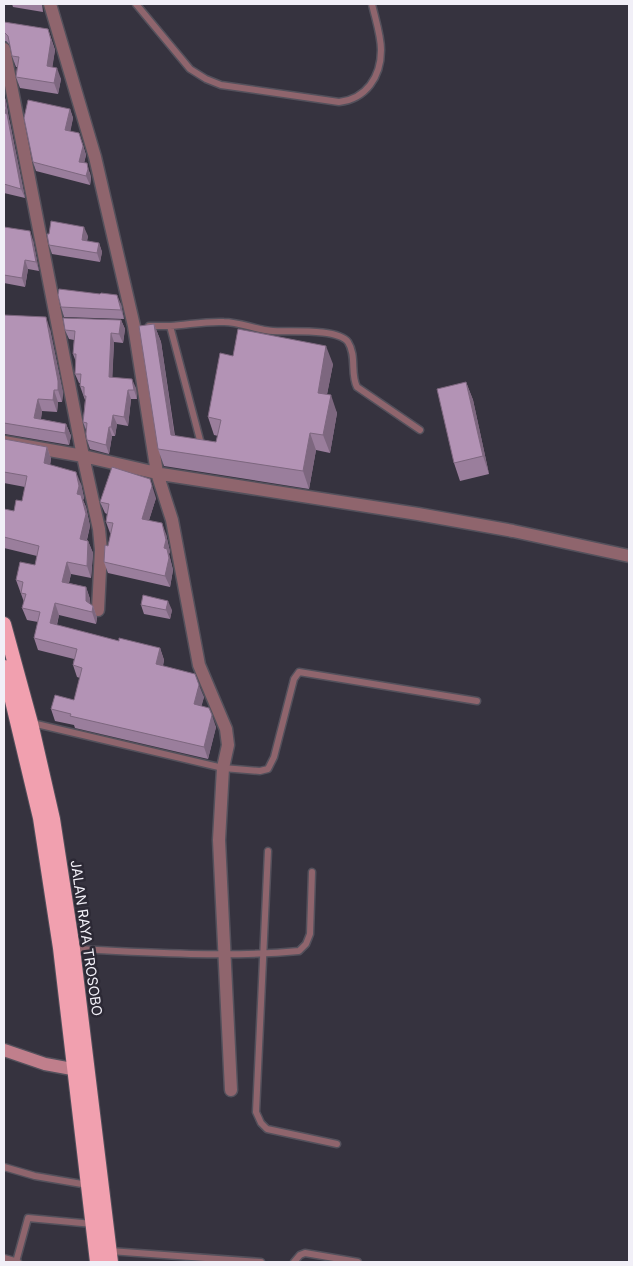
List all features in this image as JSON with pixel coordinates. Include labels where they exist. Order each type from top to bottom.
[{"type":"highway","name":"JALAN RAYA TROSOBO","points":[[4,624],[31,723],[53,819],[67,948],[69,1070],[87,1223],[97,1262]]},
{"type":"highway","name":"JALAN RAYA TROSOBO","points":[[5,676],[40,818],[67,948],[89,1072],[110,1257]]},
{"type":"main road","points":[[4,1050],[45,1064],[69,1070],[89,1072]]},
{"type":"street","points":[[50,4],[94,157],[135,326],[199,665],[226,729],[228,745],[227,769],[219,840],[231,1090]]},
{"type":"street","points":[[4,48],[83,456],[99,529],[101,550],[98,610]]},
{"type":"street","points":[[4,442],[83,456],[163,475],[418,514],[513,531],[629,556]]},
{"type":"lane","points":[[136,4],[190,69],[206,79],[221,85],[339,102],[350,101],[363,95],[375,78],[380,62],[381,49],[372,4]]},
{"type":"lane","points":[[135,326],[170,326],[201,322],[227,322],[272,331],[314,331],[343,338],[348,342],[352,354],[354,382],[357,387],[420,430]]},
{"type":"lane","points":[[170,326],[200,440]]},
{"type":"lane","points":[[31,723],[227,769],[260,771],[268,769],[274,757],[294,679],[300,672],[477,701]]},
{"type":"lane","points":[[268,851],[256,1106],[258,1119],[267,1129],[337,1144]]},
{"type":"lane","points":[[67,948],[226,955],[299,951],[306,944],[310,934],[312,872]]},
{"type":"lane","points":[[4,1167],[35,1176],[83,1185]]},
{"type":"lane","points":[[4,1258],[17,1262],[28,1218],[87,1223]]},
{"type":"lane","points":[[294,1262],[300,1254],[305,1253],[358,1262]]},
{"type":"lane","points":[[110,1257],[261,1262]]},
{"type":"building","points":[[4,22],[48,29],[51,40],[47,66],[57,68],[54,83],[16,77],[19,57],[12,56],[8,36],[4,32]]},
{"type":"building","points":[[4,98],[5,113],[7,114],[21,189],[4,184]]},
{"type":"building","points":[[28,100],[70,109],[65,130],[79,133],[83,146],[79,162],[87,163],[86,176],[33,162],[24,118]]},
{"type":"building","points":[[51,221],[84,227],[82,240],[99,243],[97,253],[49,245],[47,234],[49,234]]},
{"type":"building","points":[[4,227],[30,231],[36,262],[25,260],[22,278],[4,275]]},
{"type":"building","points":[[59,289],[117,295],[121,310],[61,307],[58,295]]},
{"type":"building","points":[[4,315],[46,317],[58,390],[54,390],[53,400],[38,399],[34,418],[66,424],[65,433],[4,423]]},
{"type":"building","points":[[63,318],[121,320],[119,334],[111,333],[109,377],[132,379],[134,390],[128,390],[124,417],[113,415],[106,445],[87,440],[87,423],[83,422],[86,396],[84,396],[84,387],[80,386],[81,374],[75,374],[76,354],[73,354],[75,331],[65,330]]},
{"type":"building","points":[[154,324],[171,435],[216,442],[221,420],[208,417],[220,353],[233,356],[238,329],[326,346],[318,393],[331,395],[323,435],[310,433],[303,471],[158,449],[139,326]]},
{"type":"building","points":[[466,382],[483,456],[454,463],[437,389]]},
{"type":"building","points":[[4,439],[47,447],[44,463],[76,472],[79,486],[77,494],[81,495],[86,514],[80,539],[88,541],[87,566],[67,562],[62,582],[86,587],[86,601],[93,606],[92,612],[55,603],[50,623],[119,641],[119,638],[160,648],[156,664],[195,674],[199,685],[194,704],[209,708],[212,715],[204,747],[70,716],[71,714],[51,709],[55,695],[74,700],[82,668],[73,665],[77,649],[34,638],[40,612],[22,608],[26,594],[21,593],[23,582],[16,580],[20,562],[35,565],[39,546],[4,537],[4,509],[14,511],[16,500],[22,501],[27,476],[4,472]]},
{"type":"building","points":[[112,467],[150,479],[152,486],[142,519],[162,523],[166,540],[164,548],[167,549],[169,558],[165,576],[104,562],[105,545],[108,546],[113,523],[106,522],[109,504],[100,502]]},
{"type":"building","points":[[143,595],[168,601],[166,610],[141,605]]}]
